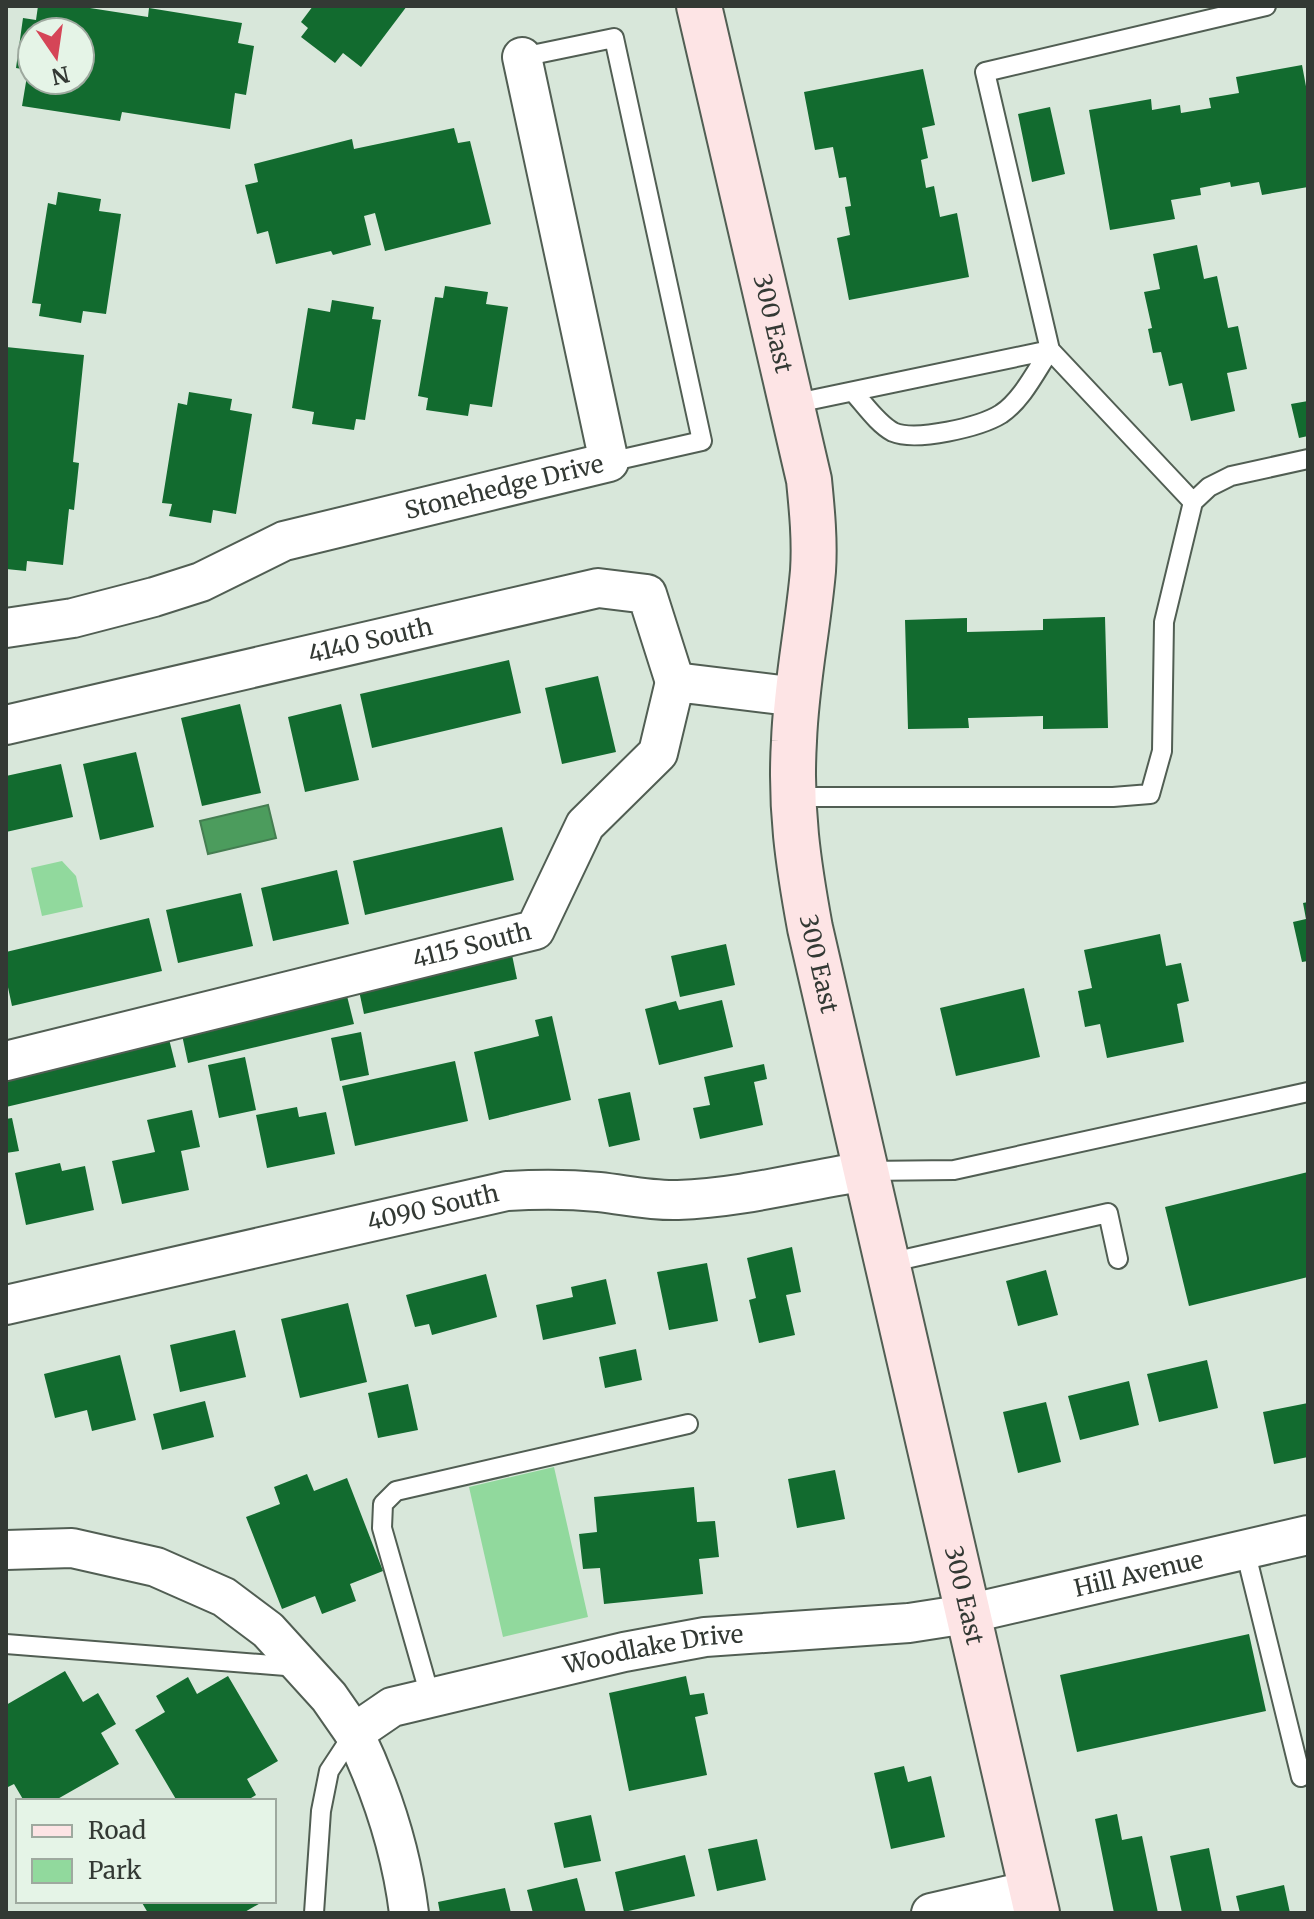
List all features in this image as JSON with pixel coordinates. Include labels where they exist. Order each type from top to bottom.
[{"type":"street","name":"300 East","points":[[699,6],[809,480],[813,568],[798,697],[792,797],[795,848],[810,928],[1034,1901]]},
{"type":"street","name":"Stonehedge Drive","points":[[6,628],[73,618],[154,597],[201,582],[284,541],[609,462],[522,57]]},
{"type":"street","name":"4140 South","points":[[6,725],[598,588],[647,594],[675,682]]},
{"type":"street","points":[[675,682],[798,697]]},
{"type":"street","name":"4115 South","points":[[6,1061],[535,930],[585,825],[658,753],[675,682]]},
{"type":"street","name":"4090 South","points":[[6,1305],[507,1191],[549,1188],[602,1192],[638,1200],[681,1200],[866,1171]]},
{"type":"street","name":"Hill Avenue","points":[[967,1614],[1308,1535]]},
{"type":"street","points":[[6,1550],[72,1548],[156,1567],[224,1597],[268,1630],[329,1697],[354,1733],[377,1781],[393,1835],[409,1913]]},
{"type":"street","name":"Woodlake Drive","points":[[354,1733],[392,1707],[624,1652],[705,1637],[909,1623],[967,1614]]},
{"type":"street","points":[[931,1913],[1034,1901]]},
{"type":"lane","points":[[1193,502],[1050,350],[985,72],[1266,6]]},
{"type":"lane","points":[[522,57],[614,38],[702,441],[609,462]]},
{"type":"lane","points":[[854,393],[893,431],[907,435],[933,434],[981,422],[1001,413],[1017,399],[1050,350]]},
{"type":"lane","points":[[792,404],[1050,350]]},
{"type":"lane","points":[[792,797],[1113,797],[1150,794],[1162,751],[1164,622],[1193,502],[1209,487],[1231,476],[1308,459]]},
{"type":"lane","points":[[866,1171],[954,1170],[1308,1092]]},
{"type":"lane","points":[[888,1263],[1108,1213],[1118,1259]]},
{"type":"lane","points":[[430,1696],[382,1528],[383,1504],[396,1491],[688,1424]]},
{"type":"lane","points":[[1245,1550],[1301,1777]]},
{"type":"lane","points":[[6,1644],[303,1667]]},
{"type":"lane","points":[[314,1913],[321,1811],[329,1771],[354,1733]]},
{"type":"green space","points":[[62,861],[76,876],[83,907],[42,916],[31,868]]},
{"type":"green space","points":[[554,1467],[588,1617],[503,1637],[469,1487]]},
{"type":"shaded area","points":[[268,805],[276,838],[208,854],[200,821]]},
{"type":"building","points":[[38,6],[77,6],[148,17],[149,8],[242,23],[238,43],[254,46],[246,95],[235,93],[230,129],[122,112],[120,121],[22,106],[24,96],[96,96],[96,16],[37,16]]},
{"type":"building","points":[[313,6],[407,6],[361,67],[343,53],[335,63],[301,37],[308,28],[301,22]]},
{"type":"building","points":[[1302,65],[1308,97],[1308,187],[1262,195],[1259,182],[1231,187],[1230,182],[1200,188],[1201,195],[1171,200],[1175,219],[1110,230],[1089,110],[1151,99],[1152,110],[1180,105],[1181,113],[1211,108],[1209,98],[1239,93],[1236,77]]},
{"type":"building","points":[[923,69],[935,125],[922,128],[928,158],[921,160],[926,188],[934,186],[940,217],[957,213],[969,277],[849,300],[837,238],[850,235],[845,207],[851,206],[846,177],[839,178],[833,147],[815,150],[804,92]]},
{"type":"building","points":[[1050,107],[1065,174],[1032,182],[1018,114]]},
{"type":"building","points":[[454,128],[458,143],[470,141],[491,224],[385,251],[375,213],[364,216],[371,245],[276,264],[268,231],[257,234],[245,185],[258,182],[254,164],[352,139],[354,149]]},
{"type":"building","points":[[58,192],[101,199],[99,211],[121,214],[106,314],[83,311],[81,323],[39,316],[41,304],[32,303],[48,203],[56,205]]},
{"type":"building","points":[[1197,245],[1204,279],[1217,276],[1228,328],[1238,326],[1247,369],[1227,373],[1235,411],[1191,421],[1182,383],[1169,386],[1161,352],[1153,353],[1148,329],[1152,328],[1144,292],[1160,289],[1153,254]]},
{"type":"building","points":[[445,286],[488,292],[486,304],[508,307],[492,407],[470,404],[468,416],[426,410],[428,398],[418,396],[435,297],[443,298]]},
{"type":"building","points":[[332,300],[374,307],[372,319],[381,320],[365,420],[356,419],[354,430],[312,424],[314,412],[292,408],[308,308],[330,312]]},
{"type":"building","points":[[6,347],[84,355],[73,462],[79,463],[74,510],[69,509],[63,565],[27,561],[26,571],[6,569]]},
{"type":"building","points":[[189,392],[232,399],[230,410],[252,414],[236,514],[213,510],[211,523],[169,516],[172,504],[162,503],[178,403],[187,405]]},
{"type":"building","points":[[1308,401],[1308,436],[1299,438],[1291,404]]},
{"type":"building","points":[[1105,617],[1108,728],[1043,729],[1043,716],[968,718],[969,728],[908,729],[905,620],[967,618],[967,632],[1043,630],[1043,619]]},
{"type":"building","points":[[509,660],[521,713],[372,748],[360,694]]},
{"type":"building","points":[[598,676],[616,752],[562,764],[545,688]]},
{"type":"building","points":[[240,704],[261,793],[202,806],[181,718]]},
{"type":"building","points":[[341,704],[359,780],[305,792],[288,717]]},
{"type":"building","points":[[136,752],[154,827],[100,840],[83,764]]},
{"type":"building","points":[[61,764],[73,817],[6,832],[6,776]]},
{"type":"building","points":[[502,827],[514,880],[365,915],[353,861]]},
{"type":"building","points":[[337,870],[349,924],[273,941],[261,888]]},
{"type":"building","points":[[241,893],[253,946],[178,963],[166,910]]},
{"type":"building","points":[[1308,902],[1308,961],[1302,962],[1293,922],[1306,919],[1303,903]]},
{"type":"building","points":[[149,918],[162,971],[12,1006],[6,978],[6,952]]},
{"type":"building","points":[[1160,934],[1166,966],[1181,963],[1189,1001],[1177,1004],[1184,1042],[1107,1058],[1100,1024],[1085,1027],[1078,991],[1092,988],[1084,950]]},
{"type":"building","points":[[726,944],[735,985],[680,997],[671,956]]},
{"type":"building","points":[[511,950],[517,979],[364,1014],[358,986]]},
{"type":"building","points":[[1024,988],[1040,1057],[956,1076],[940,1008]]},
{"type":"building","points":[[347,996],[354,1024],[188,1063],[182,1035]]},
{"type":"building","points":[[722,1000],[733,1047],[659,1065],[645,1009],[676,1001],[679,1010]]},
{"type":"building","points":[[552,1016],[571,1100],[489,1120],[474,1052],[539,1036],[535,1020]]},
{"type":"building","points":[[361,1032],[369,1075],[340,1081],[331,1038]]},
{"type":"building","points":[[169,1039],[176,1067],[6,1107],[6,1077]]},
{"type":"building","points":[[245,1057],[256,1110],[219,1118],[208,1065]]},
{"type":"building","points":[[455,1061],[468,1121],[355,1146],[342,1086]]},
{"type":"building","points":[[764,1064],[767,1079],[754,1082],[763,1125],[700,1139],[693,1108],[710,1105],[704,1077]]},
{"type":"building","points":[[630,1092],[640,1140],[609,1147],[598,1099]]},
{"type":"building","points":[[297,1107],[299,1117],[326,1112],[335,1154],[267,1168],[256,1115]]},
{"type":"building","points":[[192,1110],[200,1147],[181,1151],[189,1190],[122,1204],[112,1161],[155,1152],[147,1120]]},
{"type":"building","points":[[12,1118],[19,1151],[6,1153],[6,1119]]},
{"type":"building","points":[[60,1163],[62,1171],[85,1166],[94,1210],[26,1225],[15,1173]]},
{"type":"building","points":[[1308,1172],[1308,1277],[1189,1306],[1165,1207]]},
{"type":"building","points":[[792,1247],[801,1292],[786,1295],[795,1335],[759,1343],[749,1300],[756,1298],[747,1258]]},
{"type":"building","points":[[707,1263],[718,1321],[669,1330],[657,1272]]},
{"type":"building","points":[[1046,1270],[1058,1315],[1018,1326],[1006,1281]]},
{"type":"building","points":[[486,1274],[497,1317],[432,1335],[429,1324],[415,1327],[406,1295]]},
{"type":"building","points":[[606,1279],[616,1324],[543,1340],[536,1305],[573,1297],[571,1287]]},
{"type":"building","points":[[348,1303],[367,1382],[300,1398],[281,1319]]},
{"type":"building","points":[[235,1330],[246,1377],[180,1392],[170,1345]]},
{"type":"building","points":[[636,1349],[642,1380],[605,1388],[599,1357]]},
{"type":"building","points":[[120,1355],[136,1420],[92,1431],[87,1410],[55,1418],[44,1374]]},
{"type":"building","points":[[1207,1360],[1218,1408],[1159,1422],[1147,1374]]},
{"type":"building","points":[[1129,1381],[1139,1425],[1080,1440],[1068,1396]]},
{"type":"building","points":[[408,1384],[418,1430],[378,1438],[368,1393]]},
{"type":"building","points":[[205,1401],[214,1437],[162,1450],[153,1414]]},
{"type":"building","points":[[1046,1402],[1061,1462],[1018,1473],[1003,1412]]},
{"type":"building","points":[[1308,1403],[1308,1457],[1274,1464],[1263,1412]]},
{"type":"building","points":[[835,1470],[845,1519],[797,1528],[788,1479]]},
{"type":"building","points":[[307,1474],[314,1491],[347,1478],[383,1571],[350,1584],[356,1601],[322,1614],[315,1596],[282,1609],[246,1517],[280,1504],[274,1487]]},
{"type":"building","points":[[694,1487],[697,1522],[715,1521],[719,1557],[699,1559],[703,1594],[604,1604],[600,1568],[583,1569],[579,1534],[597,1532],[594,1497]]},
{"type":"building","points":[[1249,1634],[1266,1711],[1077,1752],[1060,1675]]},
{"type":"building","points":[[65,1671],[83,1702],[98,1693],[116,1724],[101,1733],[119,1764],[58,1799],[23,1799],[14,1784],[6,1788],[6,1705]]},
{"type":"building","points":[[228,1676],[278,1761],[247,1779],[256,1795],[249,1799],[176,1799],[135,1730],[165,1712],[156,1696],[188,1677],[197,1694]]},
{"type":"building","points":[[686,1676],[690,1695],[704,1693],[708,1714],[695,1717],[707,1775],[629,1791],[609,1693]]},
{"type":"building","points":[[904,1766],[908,1782],[931,1776],[945,1837],[891,1849],[874,1773]]},
{"type":"building","points":[[1117,1814],[1122,1840],[1142,1836],[1158,1913],[1114,1913],[1095,1819]]},
{"type":"building","points":[[591,1815],[601,1861],[564,1868],[554,1823]]},
{"type":"building","points":[[757,1839],[766,1880],[717,1891],[708,1849]]},
{"type":"building","points":[[1209,1848],[1222,1913],[1182,1913],[1170,1856]]},
{"type":"building","points":[[685,1855],[695,1896],[624,1912],[615,1872]]},
{"type":"building","points":[[577,1878],[586,1913],[533,1913],[527,1890]]},
{"type":"building","points":[[1284,1885],[1290,1913],[1240,1913],[1236,1896]]},
{"type":"building","points":[[505,1888],[511,1913],[440,1913],[438,1902]]},
{"type":"building","points":[[142,1903],[260,1903],[243,1913],[148,1913]]}]
